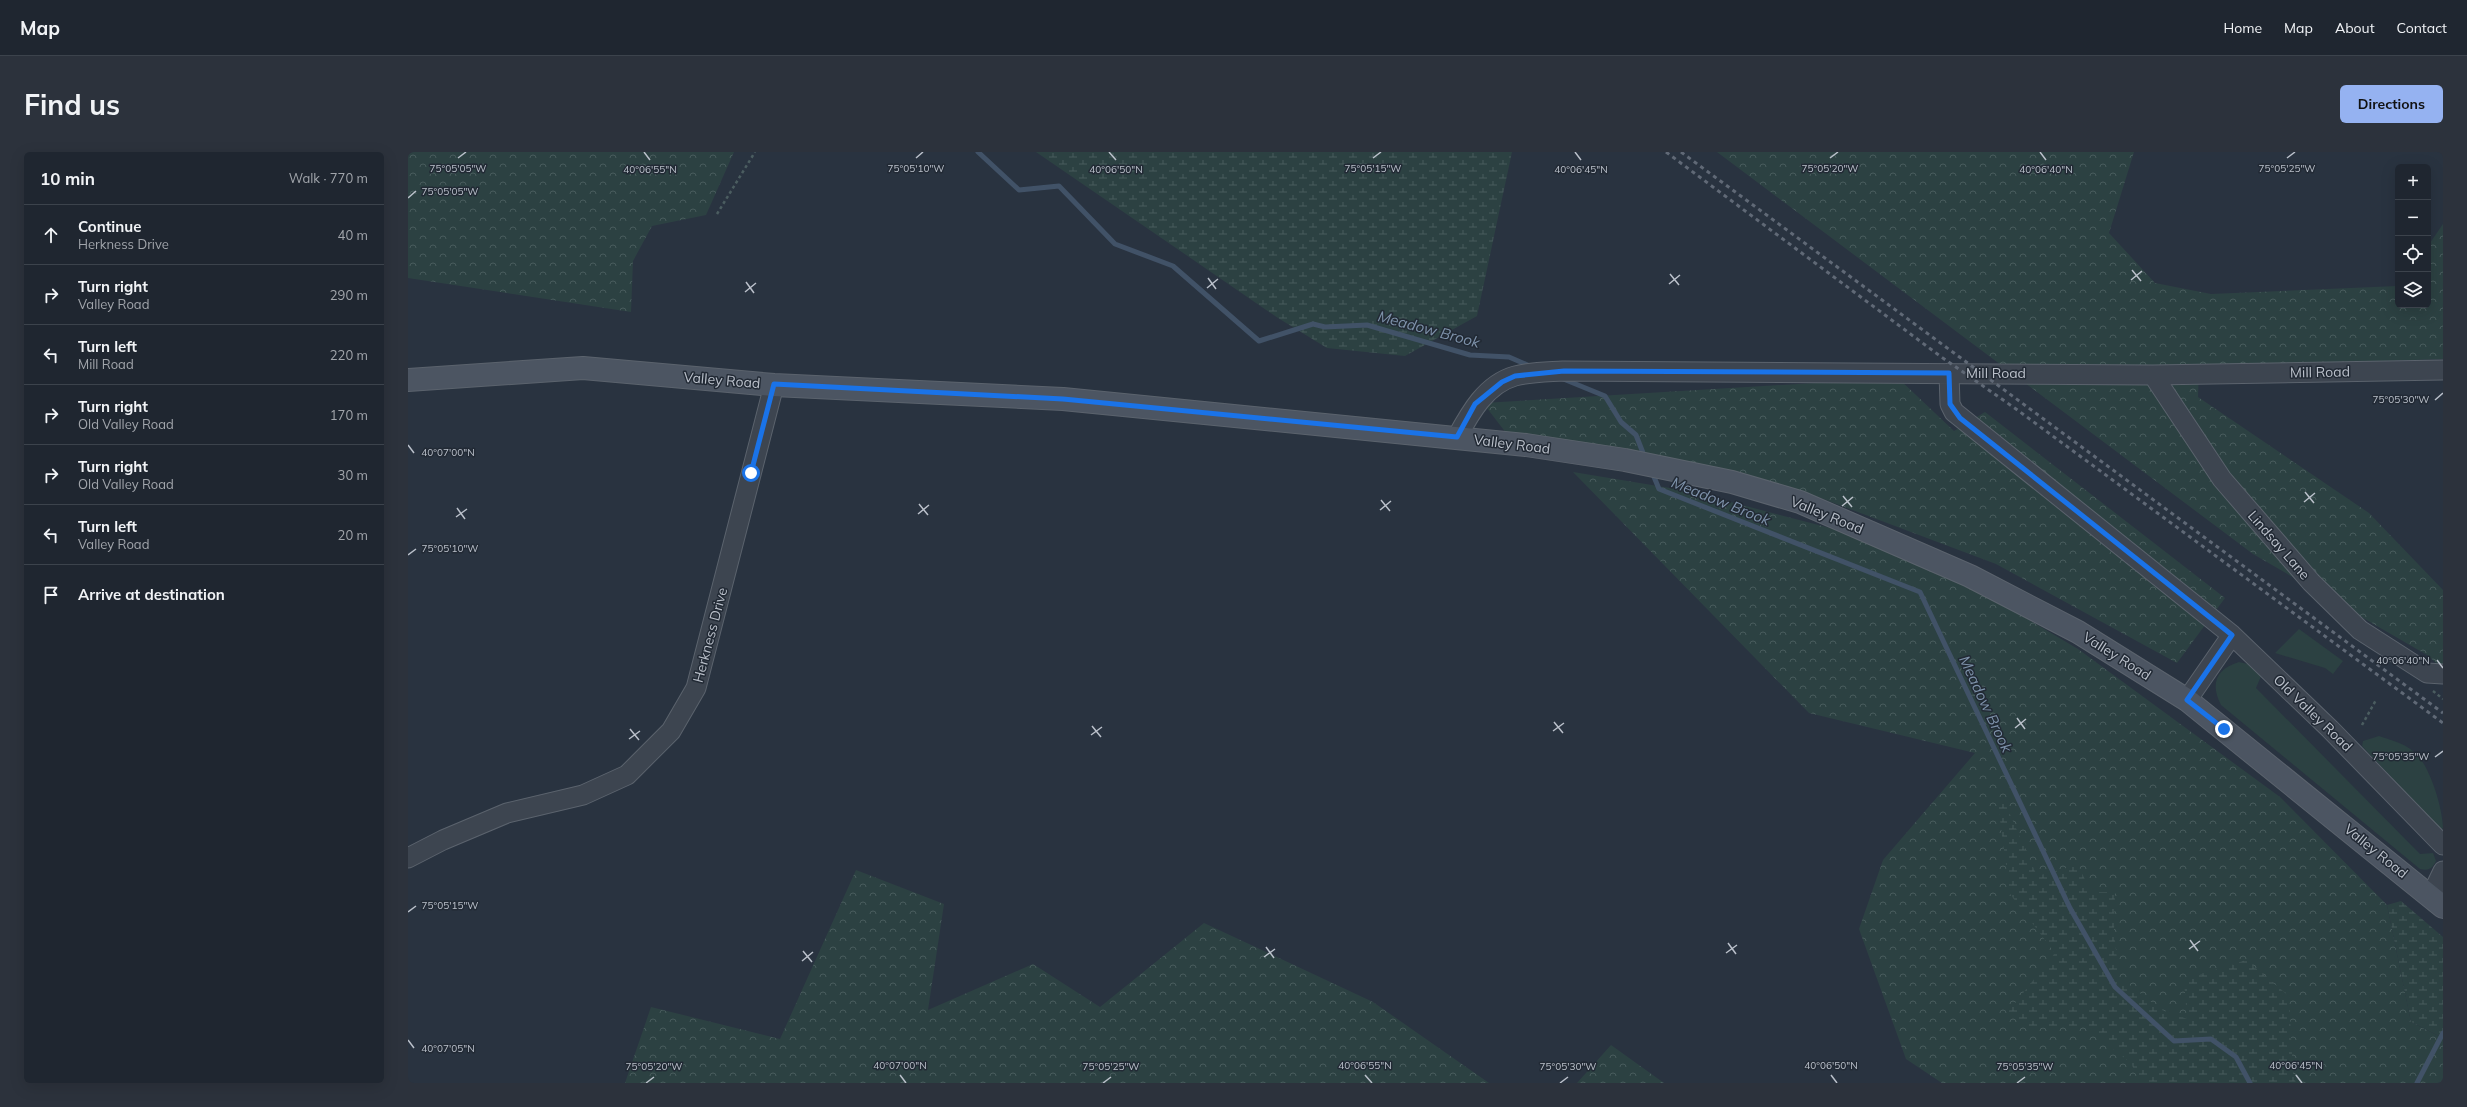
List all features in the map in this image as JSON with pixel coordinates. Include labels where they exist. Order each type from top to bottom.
[{"type":"main road","name":"Valley Road","points":[[408,380],[583,368],[774,384],[1063,399],[1457,437],[1625,460],[1732,482],[1800,502],[1970,576],[2078,632],[2187,700],[2437,901]]},
{"type":"street","name":"Mill Road","points":[[1457,437],[1475,404],[1502,382],[1515,376],[1564,371],[2153,375],[2443,370]]},
{"type":"street","name":"Old Valley Road","points":[[1949,373],[1950,404],[1960,418],[2232,635],[2330,729],[2443,845]]},
{"type":"street","name":"Lindsay Lane","points":[[2153,375],[2222,479],[2311,582],[2360,630],[2427,673],[2443,674]]},
{"type":"street","name":"Herkness Drive","points":[[408,858],[443,840],[507,813],[583,795],[627,775],[671,732],[696,688],[774,384]]},
{"type":"street","points":[[2187,700],[2232,635]]},
{"type":"street","points":[[2437,901],[2443,871]]},
{"type":"path","points":[[717,214],[755,152]]},
{"type":"path","points":[[2362,725],[2376,700]]},
{"type":"green space","points":[[408,152],[734,152],[706,215],[652,226],[633,261],[631,312],[408,278]]},
{"type":"green space","points":[[1036,152],[1512,152],[1477,316],[1405,356],[1327,348],[1278,318]]},
{"type":"green space","points":[[1717,152],[2134,152],[2109,233],[2155,283],[2211,294],[2395,286],[2395,308],[2431,308],[2431,242],[2443,224],[2443,359],[2199,367],[2198,397],[2369,513],[2443,590],[2443,669],[2427,655],[2253,554]]},
{"type":"green space","points":[[1898,378],[1954,431],[1985,412],[2225,598],[2177,663],[1996,564],[1794,488],[1510,438],[1483,403]]},
{"type":"green space","points":[[1573,472],[1688,491],[1830,528],[1982,592],[2078,649],[2280,797],[2387,905],[2411,1022],[2443,1038],[2443,1083],[1942,1083],[1906,1059],[1859,929],[1883,860],[1975,753],[1809,713]]},
{"type":"green space","points":[[2299,629],[2343,661],[2333,674],[2325,668],[2275,653]]},
{"type":"green space","points":[[2239,662],[2252,665],[2262,674],[2256,688],[2420,854],[2433,853],[2436,861],[2431,868],[2425,870],[2420,869],[2221,705],[2216,690],[2217,678],[2225,669]]},
{"type":"green space","points":[[2379,736],[2409,748],[2419,757],[2430,775],[2438,798],[2443,828],[2441,830],[2362,746],[2363,741]]},
{"type":"green space","points":[[2005,803],[2037,876],[2078,865],[2091,892],[2115,892],[2114,932],[2119,977],[2162,1010],[2187,1019],[2184,980],[2246,960],[2289,996],[2293,1074],[2296,1083],[2140,1083],[2131,1063],[2084,1026],[2027,1028],[2008,1012],[2055,953],[2010,894],[1998,805]]},
{"type":"green space","points":[[856,870],[944,904],[928,1010],[1033,964],[1100,1007],[1204,923],[1373,1002],[1489,1083],[625,1083],[651,1007],[780,1039]]},
{"type":"green space","points":[[2401,901],[2443,937],[2443,1038],[2411,1022],[2387,905]]},
{"type":"green space","points":[[1611,1045],[1664,1083],[1577,1083]]},
{"type":"waterway","name":"Meadow Brook","points":[[978,152],[1019,190],[1059,186],[1115,244],[1173,266],[1259,341],[1313,324],[1325,327],[1367,325],[1470,355],[1509,357],[1532,367]]},
{"type":"waterway","name":"Meadow Brook","points":[[1561,378],[1605,396],[1621,422],[1636,435],[1645,458]]},
{"type":"waterway","name":"Meadow Brook","points":[[1652,472],[1659,489],[1920,592],[2070,908],[2115,987],[2174,1041],[2211,1039],[2236,1057],[2250,1083]]},
{"type":"waterway","points":[[2417,1083],[2443,1033]]},
{"type":"railway","points":[[1666,152],[1940,356],[2016,409],[2443,723]]},
{"type":"railway","points":[[1681,152],[2443,713]]},
{"type":"route","points":[[751,473],[774,384],[1063,399],[1457,437],[1475,404],[1502,382],[1515,376],[1564,371],[1949,373],[1950,404],[1954,412],[1960,418],[2232,635],[2187,700],[2224,729]]}]
